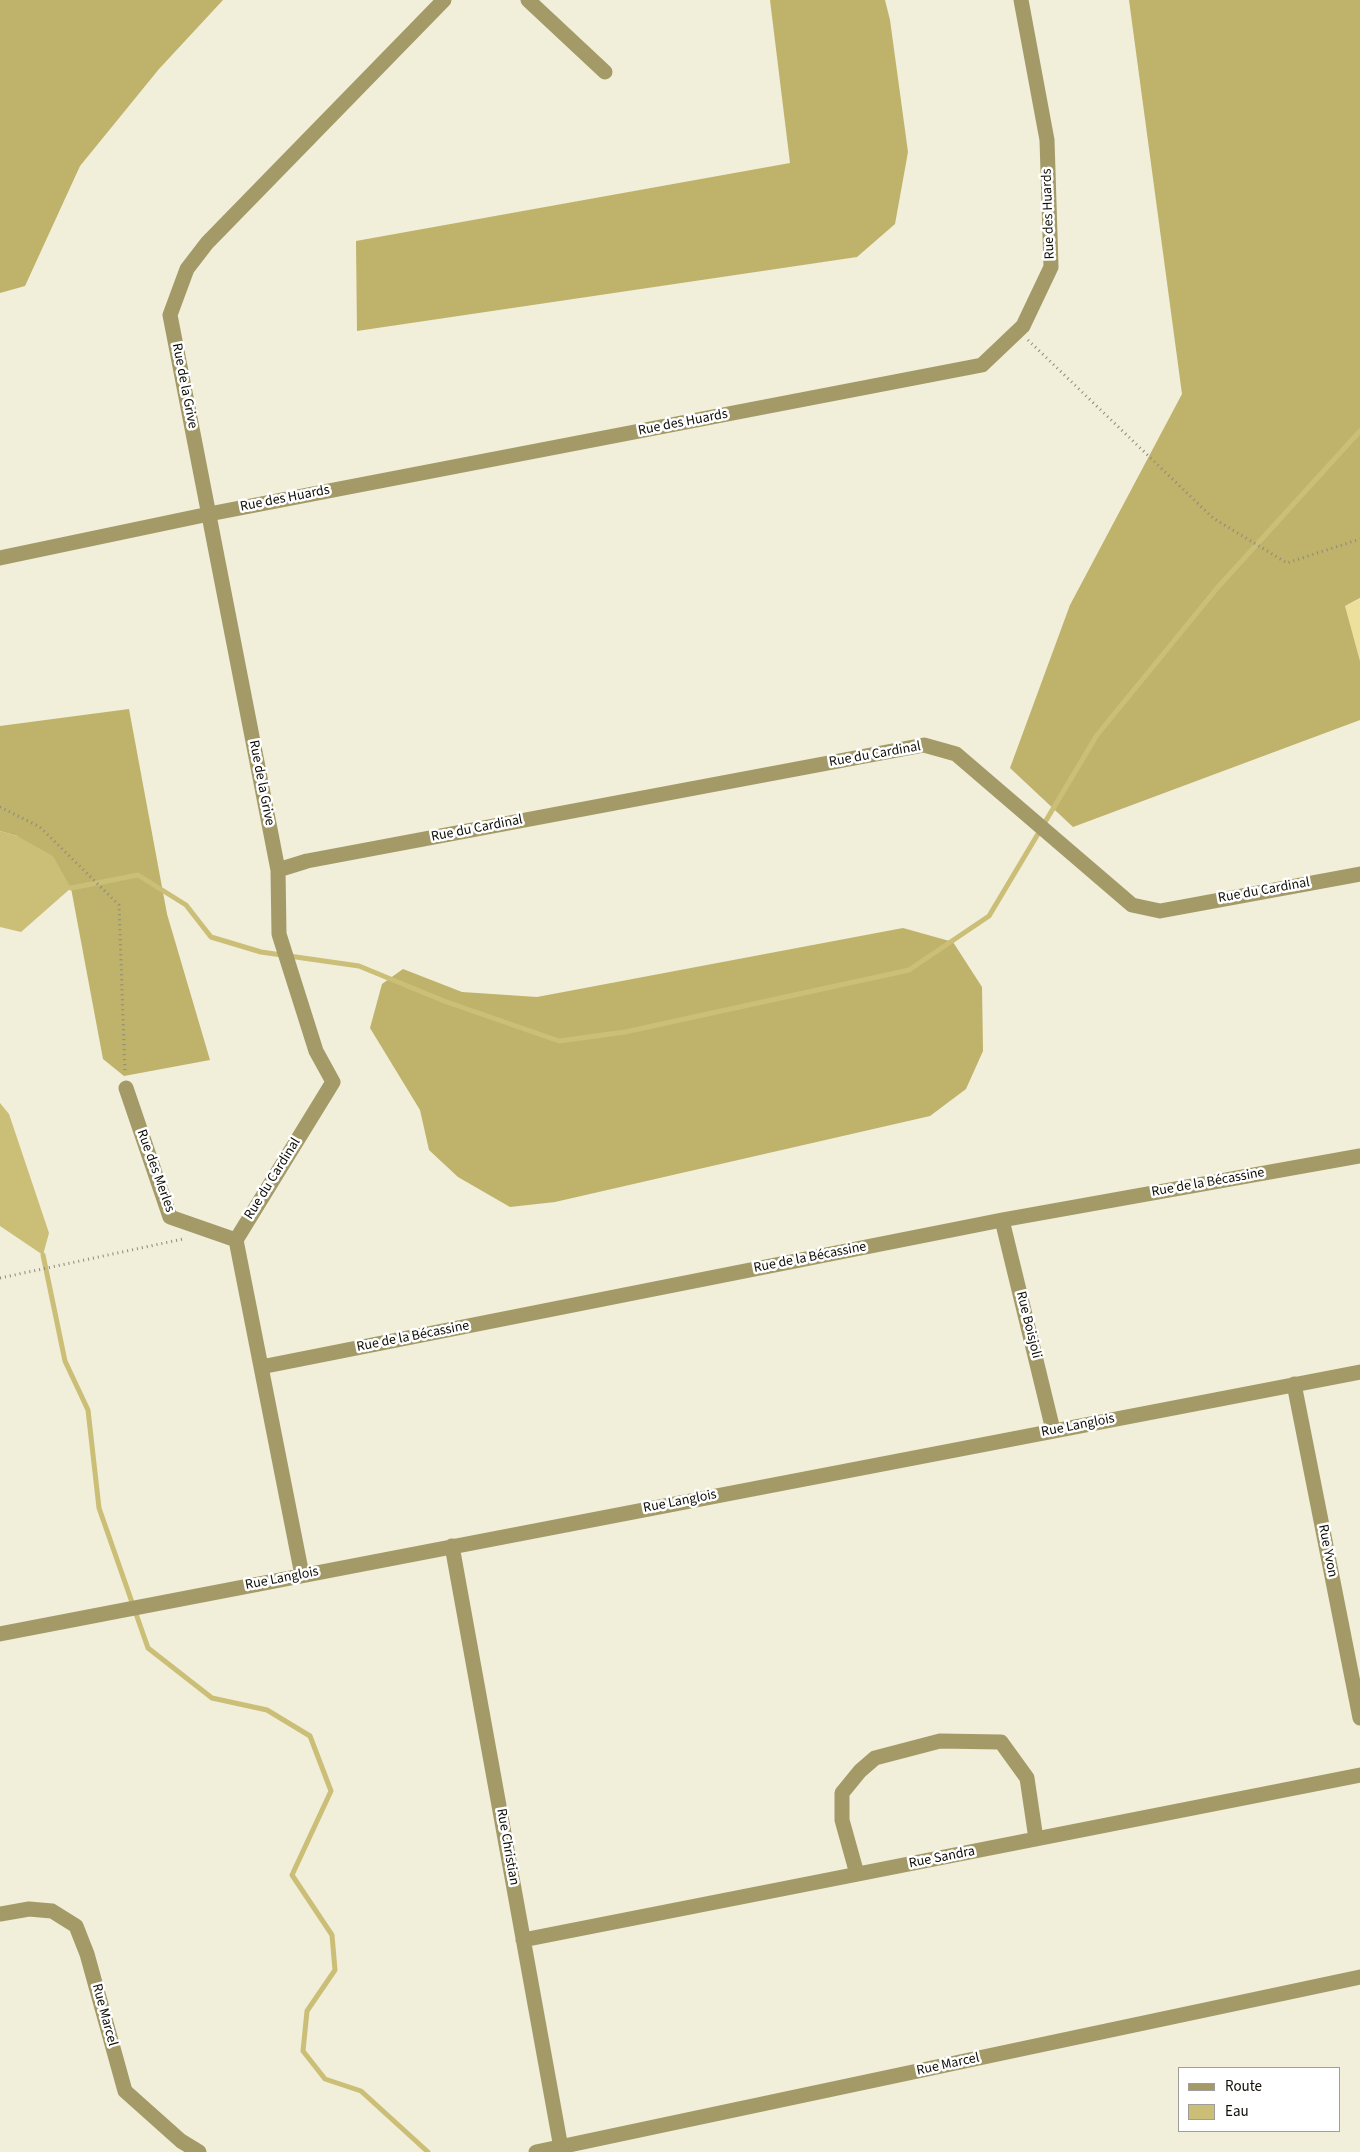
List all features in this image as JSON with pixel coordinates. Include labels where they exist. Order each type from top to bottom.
[{"type":"street","name":"Rue de la Grive","points":[[278,870],[170,315],[186,269],[207,243],[444,0]]},
{"type":"street","points":[[528,0],[605,72]]},
{"type":"street","name":"Rue des Huards","points":[[0,558],[209,514],[982,365],[1023,326],[1051,267],[1047,140],[1020,0]]},
{"type":"street","name":"Rue du Cardinal","points":[[236,1240],[333,1082],[316,1051],[279,934],[278,870],[307,861],[924,745],[956,754],[1132,905],[1160,911],[1360,874]]},
{"type":"street","name":"Rue des Merles","points":[[126,1088],[170,1217],[236,1240]]},
{"type":"street","name":"Rue de la Bécassine","points":[[261,1367],[1002,1220],[1360,1156]]},
{"type":"street","name":"Rue Boisjoli","points":[[1002,1220],[1054,1430]]},
{"type":"street","points":[[236,1240],[302,1575]]},
{"type":"street","name":"Rue Langlois","points":[[0,1634],[1360,1372]]},
{"type":"street","name":"Rue Yvon","points":[[1294,1384],[1354,1655],[1360,1718]]},
{"type":"street","name":"Rue Christian","points":[[452,1546],[561,2148]]},
{"type":"street","points":[[857,1874],[842,1820],[842,1793],[860,1771],[875,1758],[940,1742],[1001,1742],[1027,1778],[1036,1839]]},
{"type":"street","name":"Rue Sandra","points":[[523,1940],[1360,1776]]},
{"type":"street","name":"Rue Marcel","points":[[0,1914],[29,1909],[52,1912],[76,1926],[87,1954],[125,2091],[181,2141],[199,2152]]},
{"type":"street","name":"Rue Marcel","points":[[536,2152],[1360,1977]]},
{"type":"path","points":[[1018,331],[1213,518],[1288,563],[1360,539]]},
{"type":"path","points":[[0,807],[40,827],[119,905],[126,1088]]},
{"type":"path","points":[[0,1278],[186,1238]]},
{"type":"shaded area","points":[[0,0],[223,0],[159,69],[80,166],[25,286],[0,293]]},
{"type":"shaded area","points":[[770,0],[885,0],[890,20],[908,152],[895,224],[857,257],[357,331],[356,241],[790,163]]},
{"type":"shaded area","points":[[1129,0],[1360,0],[1360,598],[1345,606],[1360,661],[1360,720],[1073,827],[1010,768],[1070,605],[1182,394]]},
{"type":"shaded area","points":[[1360,599],[1360,661],[1345,606]]},
{"type":"shaded area","points":[[129,709],[167,914],[210,1060],[124,1076],[103,1059],[71,888],[17,836],[0,831],[0,726]]},
{"type":"shaded area","points":[[903,928],[953,942],[982,987],[983,1051],[966,1089],[930,1116],[555,1202],[510,1207],[458,1177],[429,1150],[420,1110],[370,1028],[382,984],[403,969],[462,992],[537,997]]},
{"type":"water","points":[[0,831],[17,836],[53,856],[71,888],[21,932],[0,927]]},
{"type":"water","points":[[0,1103],[9,1114],[49,1233],[43,1255],[0,1226]]},
{"type":"waterway","points":[[71,888],[138,875],[186,905],[211,937],[261,952],[359,966],[444,1001],[559,1041],[625,1032],[909,970],[989,916],[1097,735],[1218,587],[1360,431]]},
{"type":"waterway","points":[[43,1255],[65,1361],[88,1410],[99,1508],[148,1648],[212,1698],[267,1710],[310,1736],[331,1791],[292,1875],[332,1935],[335,1970],[307,2011],[303,2051],[325,2079],[361,2091],[428,2152]]}]
